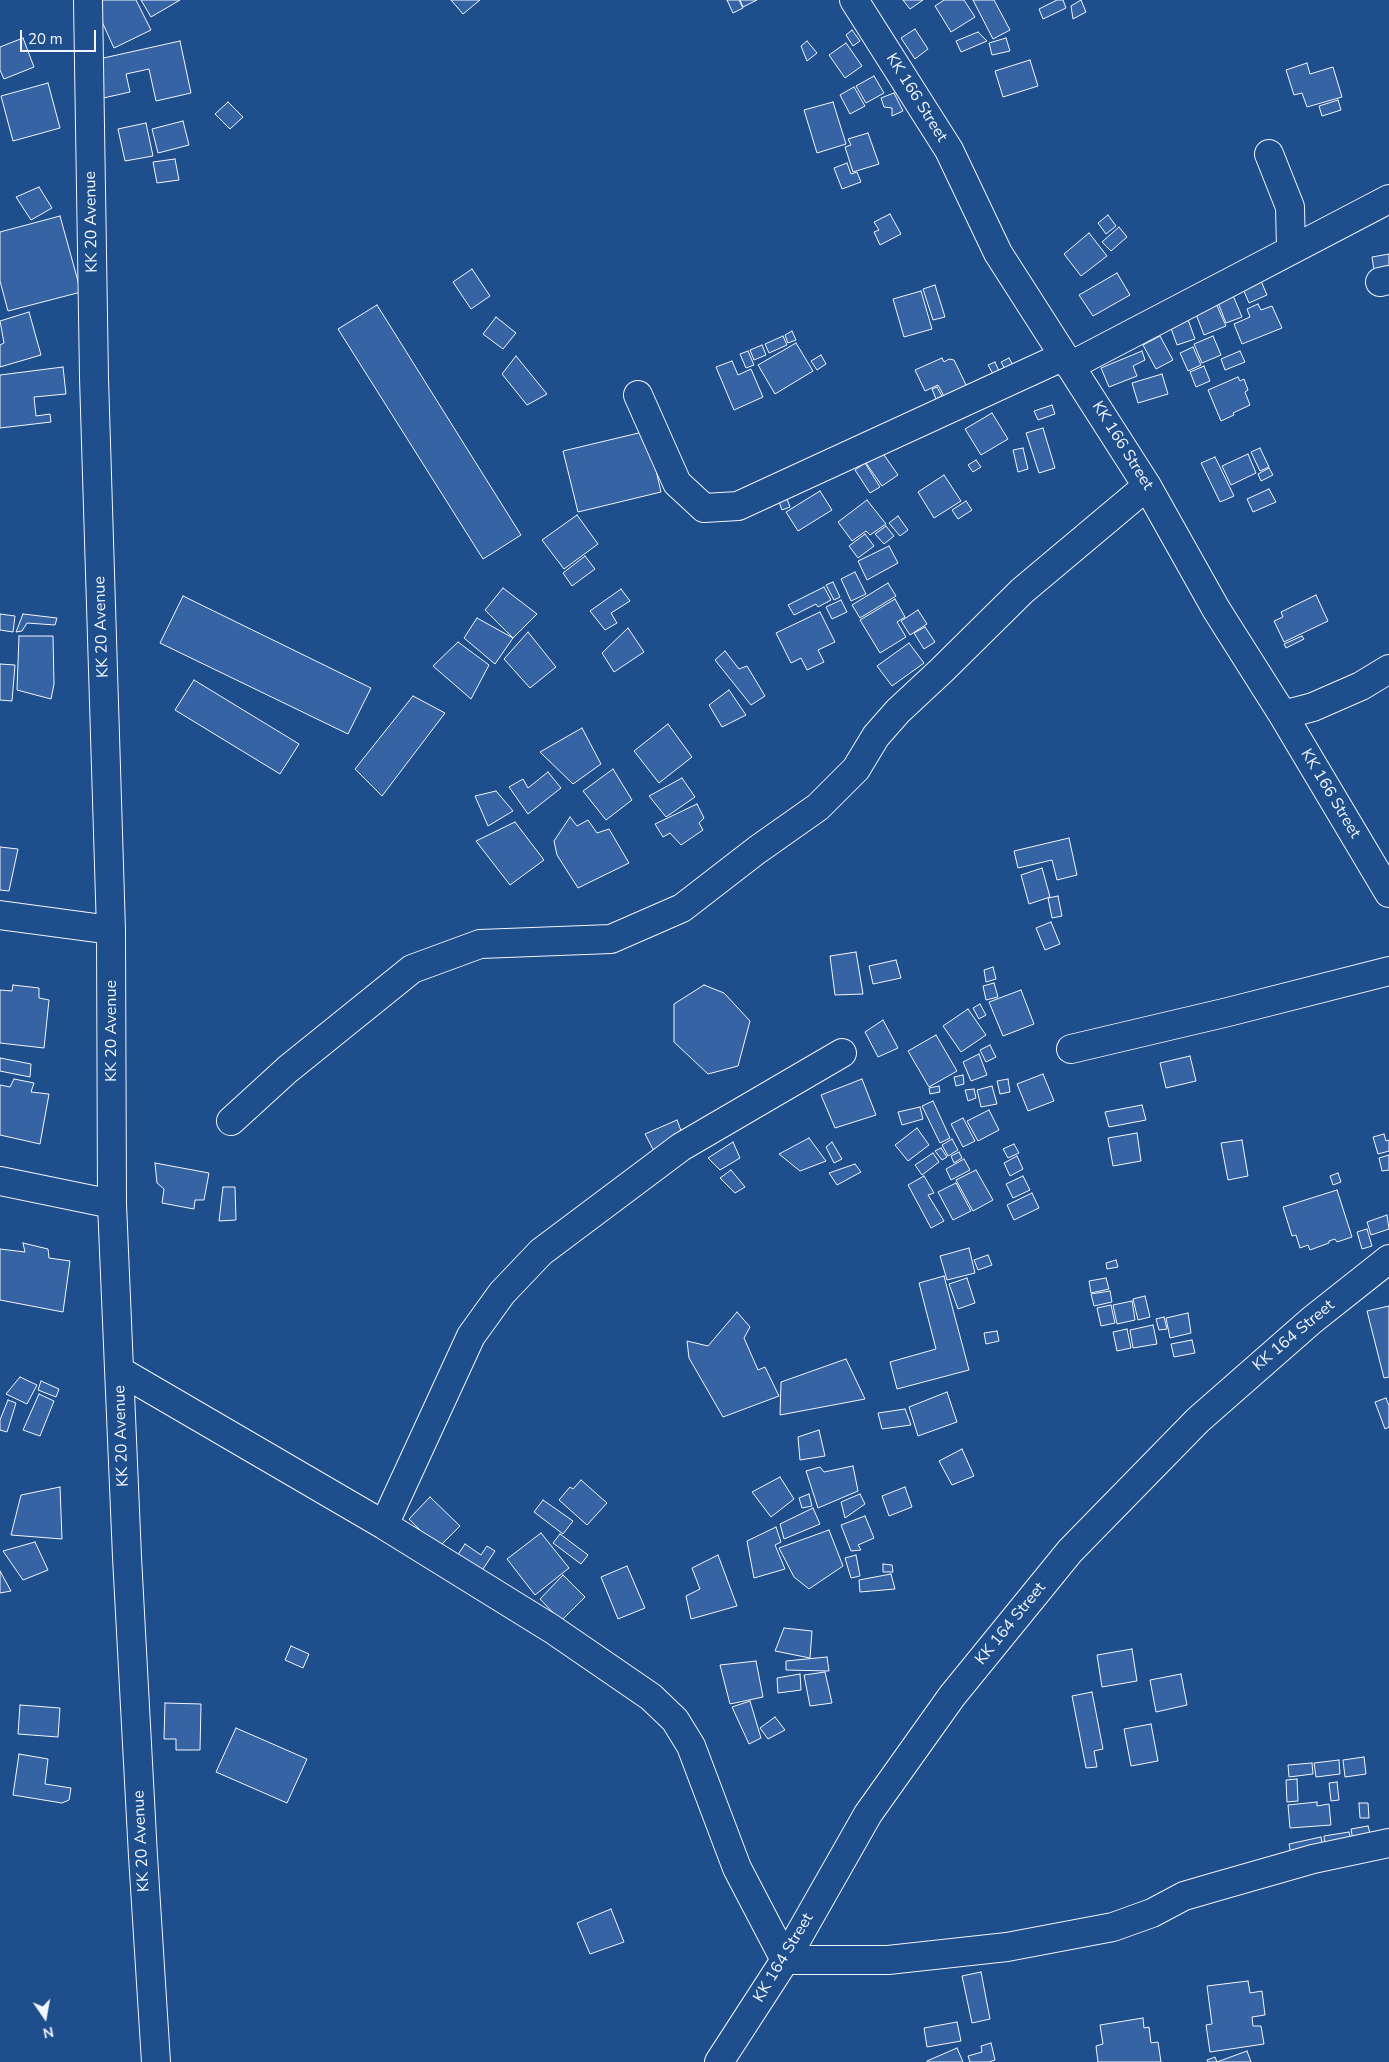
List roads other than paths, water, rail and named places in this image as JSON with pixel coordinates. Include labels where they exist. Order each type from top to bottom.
[{"type":"street","name":"KK 20 Avenue","points":[[88,0],[95,388],[111,930],[112,1204],[141,1826],[156,2062]]},
{"type":"street","name":"KK 166 Street","points":[[854,0],[949,150],[998,253],[1147,486],[1216,609],[1284,715],[1389,893]]},
{"type":"street","points":[[1269,154],[1290,207],[1292,249]]},
{"type":"street","points":[[638,395],[677,483],[704,508],[738,506],[1067,361],[1389,199]]},
{"type":"street","points":[[232,1121],[288,1069],[412,969],[480,944],[612,939],[682,908],[818,806],[856,770],[876,736],[898,710],[942,670],[1022,591],[1147,486]]},
{"type":"street","points":[[1284,715],[1313,707],[1361,686],[1389,669]]},
{"type":"street","points":[[0,916],[111,930]]},
{"type":"street","points":[[1071,1049],[1389,971]]},
{"type":"street","points":[[384,1525],[472,1336],[502,1293],[541,1252],[681,1147],[842,1053]]},
{"type":"street","points":[[0,1181],[112,1204]]},
{"type":"street","name":"KK 164 Street","points":[[719,2062],[785,1960],[868,1814],[952,1696],[1070,1551],[1198,1420],[1312,1320],[1389,1259]]},
{"type":"street","points":[[120,1371],[384,1525],[552,1628],[651,1697],[675,1720],[691,1746],[737,1868],[785,1960],[888,1960],[1008,1947],[1113,1927],[1152,1913],[1184,1896],[1314,1859],[1389,1843]]}]
